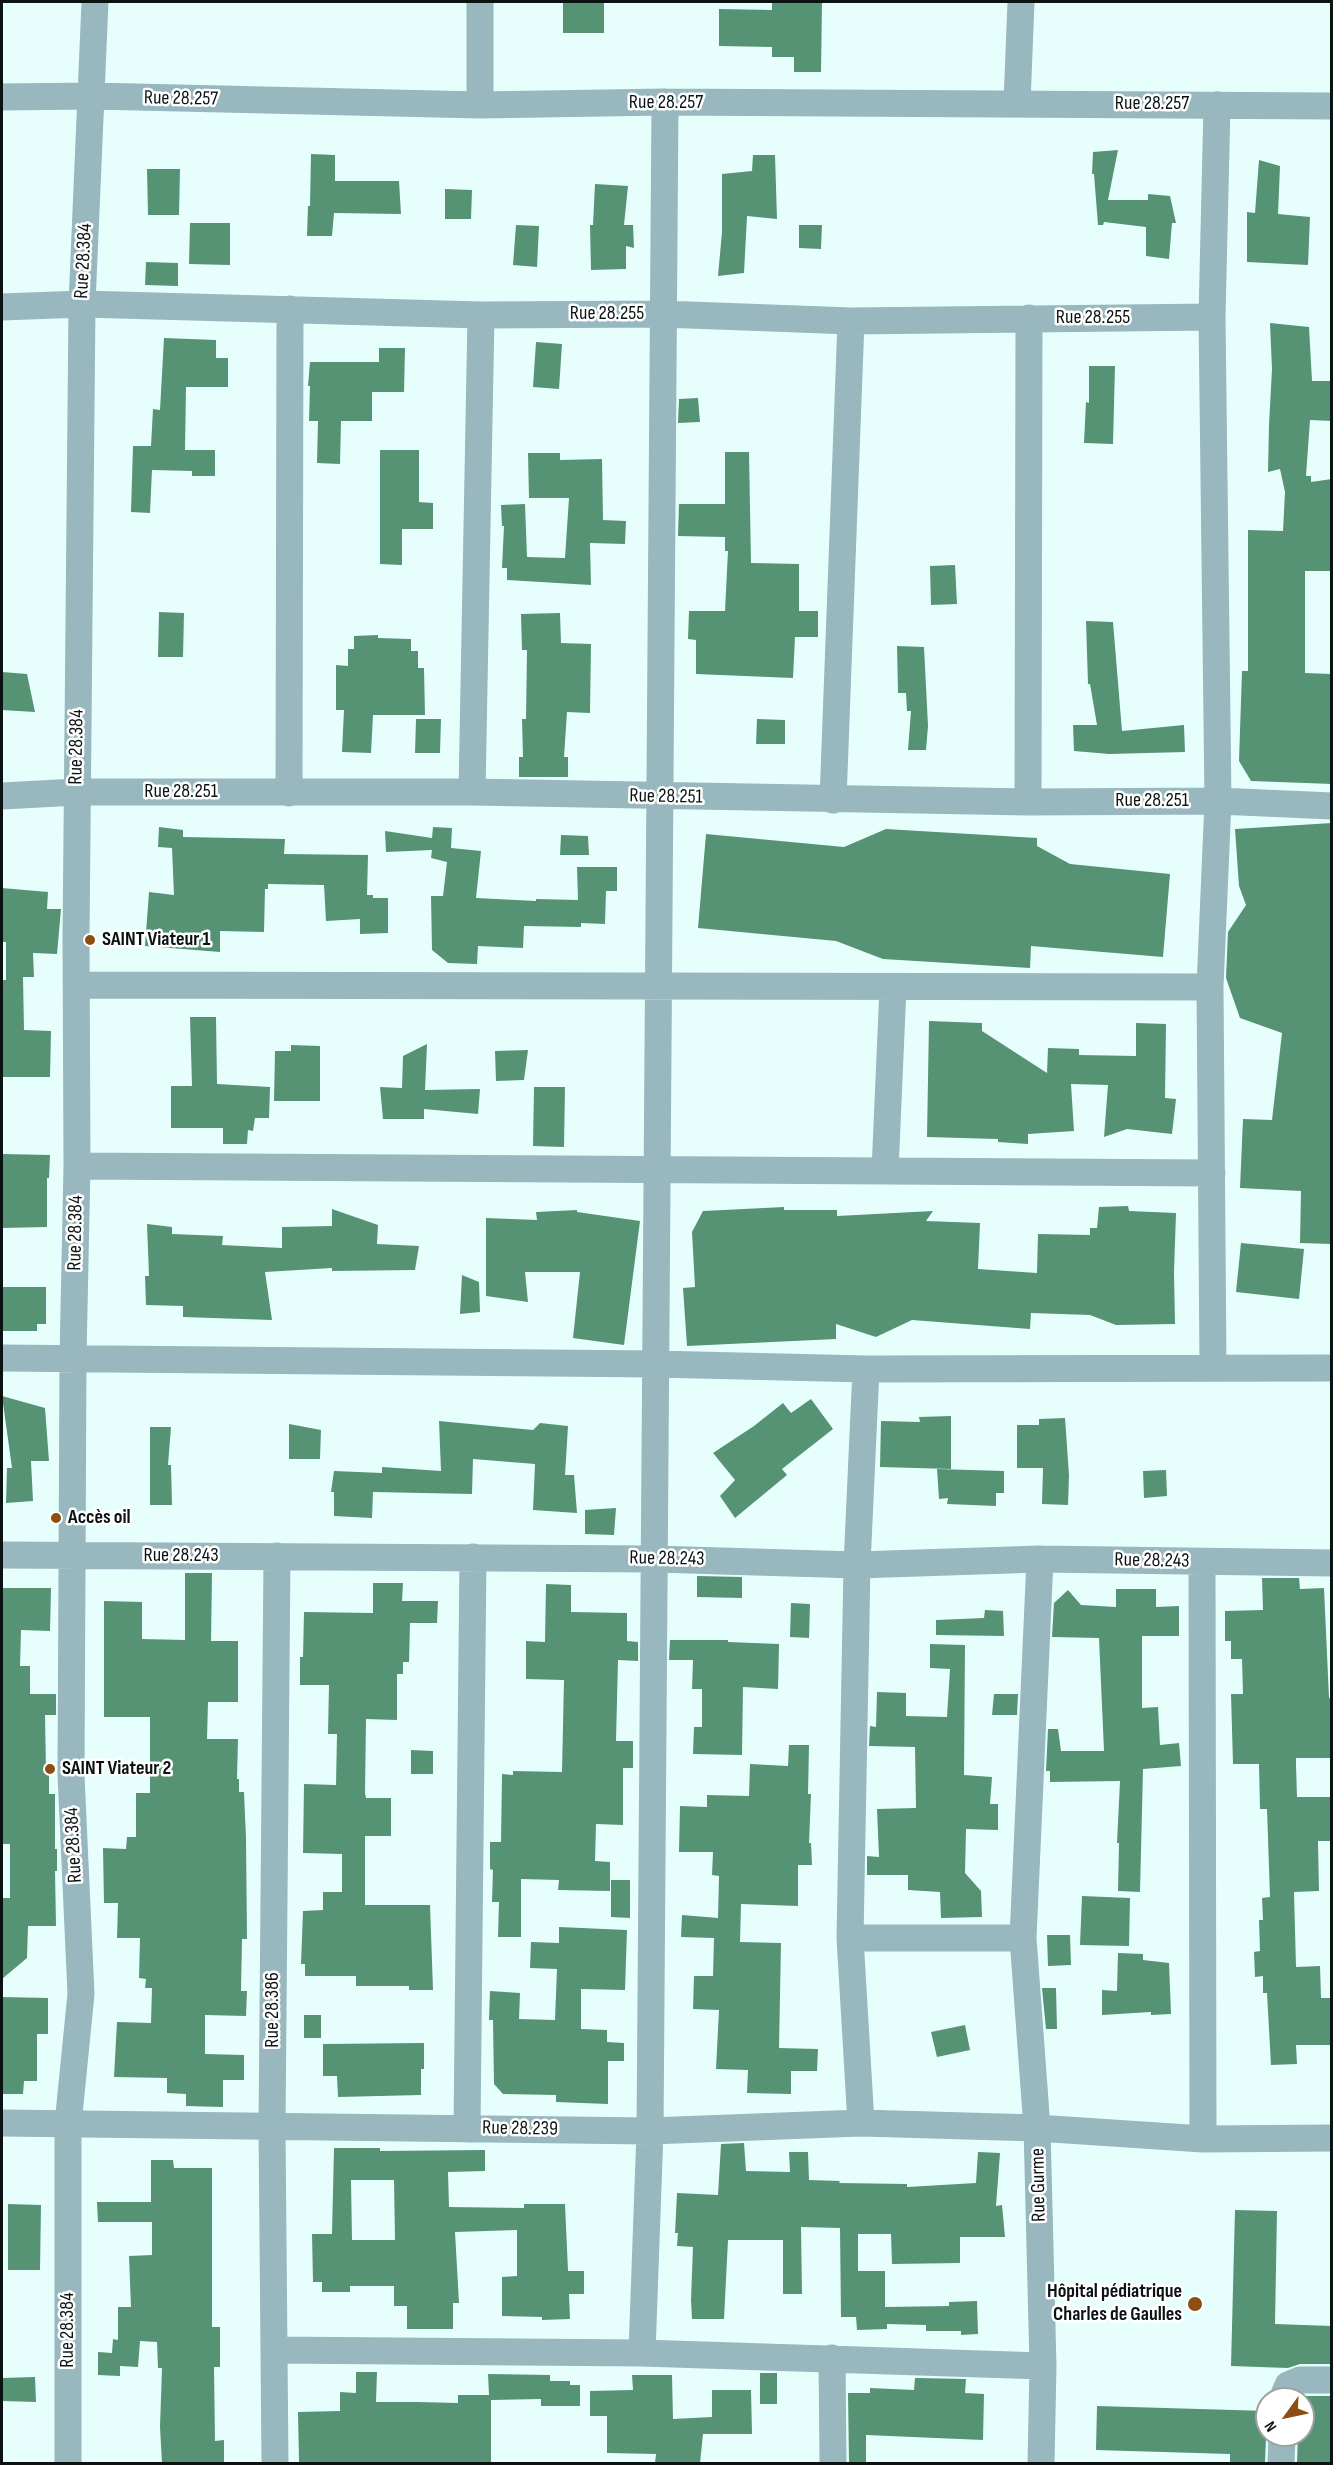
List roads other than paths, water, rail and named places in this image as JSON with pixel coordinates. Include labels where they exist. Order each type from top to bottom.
[{"type":"street","name":"Rue 28.384","points":[[68,2463],[68,2124],[81,1994],[71,1775],[82,304],[93,96],[95,2]]},
{"type":"street","points":[[480,2],[480,105]]},
{"type":"street","points":[[1017,104],[1021,2]]},
{"type":"street","name":"Rue 28.257","points":[[2,97],[93,96],[480,105],[665,102],[1332,106]]},
{"type":"street","points":[[642,2353],[650,2131],[665,102]]},
{"type":"street","points":[[1213,1367],[1210,987],[1218,801],[1212,317],[1217,105]]},
{"type":"street","name":"Rue 28.255","points":[[2,307],[82,304],[481,315],[663,314],[851,321],[1212,317]]},
{"type":"street","points":[[289,793],[290,309]]},
{"type":"street","points":[[472,792],[481,315]]},
{"type":"street","points":[[1028,802],[1029,318]]},
{"type":"street","points":[[833,800],[851,321]]},
{"type":"street","name":"Rue 28.251","points":[[2,796],[77,792],[472,792],[833,800],[1218,801],[1332,806]]},
{"type":"street","points":[[77,985],[1210,987]]},
{"type":"street","points":[[885,1171],[892,987]]},
{"type":"street","points":[[77,1166],[1212,1173]]},
{"type":"street","points":[[2,1358],[655,1364],[866,1369],[1332,1368]]},
{"type":"street","points":[[861,2123],[850,1938],[857,1565],[866,1369]]},
{"type":"street","name":"Rue 28.243","points":[[2,1555],[654,1559],[857,1565],[1040,1559],[1332,1563]]},
{"type":"street","name":"Rue 28.386","points":[[275,2463],[272,2127],[277,1556]]},
{"type":"street","points":[[467,2129],[472,1557]]},
{"type":"street","points":[[1037,2128],[1023,1938],[1040,1559]]},
{"type":"street","points":[[1202,1562],[1203,2139]]},
{"type":"street","points":[[850,1938],[1023,1938]]},
{"type":"street","name":"Rue 28.239","points":[[2,2123],[650,2131],[861,2123],[1037,2128]]},
{"type":"street","name":"Rue Gurme","points":[[1041,2463],[1043,2366],[1037,2128],[1203,2139],[1332,2138]]},
{"type":"street","points":[[274,2350],[642,2353],[1043,2366]]},
{"type":"street","points":[[832,2358],[833,2463]]},
{"type":"street","points":[[1287,2387],[1300,2380],[1332,2380]]},
{"type":"street","points":[[1281,2463],[1282,2447]]},
{"type":"place","name":"SAINT Viateur 1","points":[[90,940]]},
{"type":"place","name":"Accès oil","points":[[56,1518]]},
{"type":"place","name":"SAINT Viateur 2","points":[[50,1769]]},
{"type":"place","name":"Hôpital pédiatrique Charles de Gaulles","points":[[1195,2304]]}]
